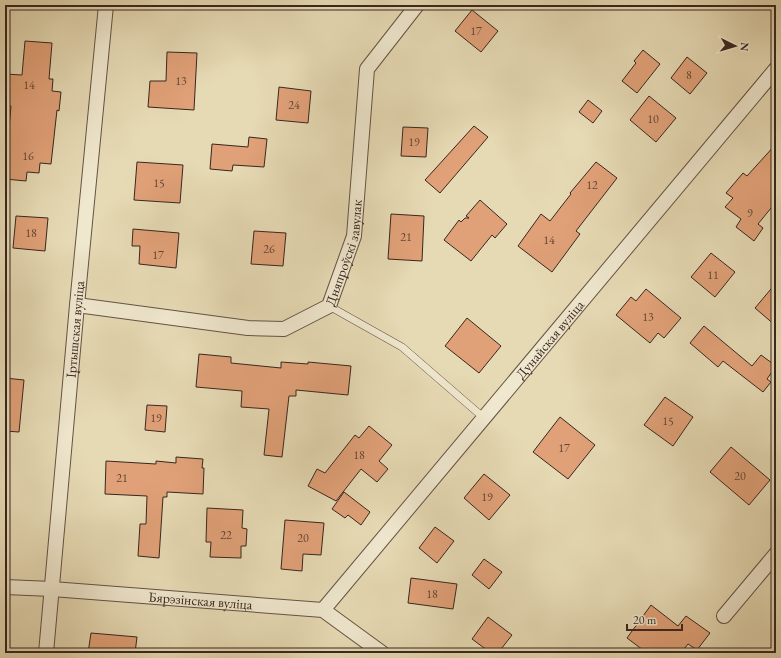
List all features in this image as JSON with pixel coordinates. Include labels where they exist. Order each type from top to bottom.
[{"type":"street","name":"Іртышская вуліца","points":[[46,653],[77,305],[106,5]]},
{"type":"street","name":"Дняпроўскі завулак","points":[[77,305],[248,328],[284,329],[329,306],[354,236],[367,70],[417,5]]},
{"type":"street","name":"Дунайская вуліца","points":[[323,610],[776,69]]},
{"type":"street","points":[[724,616],[776,554]]},
{"type":"street","name":"Бярэзінская вуліца","points":[[5,587],[52,589],[323,610]]},
{"type":"street","points":[[323,610],[382,653]]},
{"type":"lane","points":[[329,306],[402,347],[484,418]]},
{"type":"building","points":[[472,10],[498,31],[481,52],[455,31]]},
{"type":"building","points":[[25,41],[52,43],[49,79],[53,79],[52,91],[61,92],[59,111],[57,110],[51,164],[40,163],[39,173],[27,172],[26,181],[5,179],[5,150],[7,150],[11,106],[5,105],[5,74],[22,75]]},
{"type":"building","points":[[643,50],[660,64],[637,93],[622,81],[636,63],[634,61]]},
{"type":"building","points":[[167,52],[197,53],[194,110],[148,107],[150,81],[166,81]]},
{"type":"building","points":[[687,57],[707,73],[690,94],[671,78]]},
{"type":"building","points":[[279,87],[311,91],[308,123],[276,120]]},
{"type":"building","points":[[649,96],[676,118],[656,142],[630,120]]},
{"type":"building","points":[[588,100],[602,111],[593,123],[579,112]]},
{"type":"building","points":[[474,126],[488,137],[440,193],[425,180]]},
{"type":"building","points":[[403,127],[428,128],[426,157],[401,156]]},
{"type":"building","points":[[249,137],[267,139],[264,167],[233,165],[232,171],[210,169],[212,144],[248,147]]},
{"type":"building","points":[[776,144],[776,202],[758,224],[763,228],[754,241],[736,227],[741,219],[725,207],[733,198],[726,193],[743,173],[747,176]]},
{"type":"building","points":[[137,162],[183,165],[180,203],[134,200]]},
{"type":"building","points":[[596,162],[617,178],[576,231],[580,234],[552,272],[518,246],[541,214],[550,221],[571,194],[570,193]]},
{"type":"building","points":[[480,200],[507,224],[495,238],[492,235],[471,261],[444,240],[459,220],[461,222],[465,218],[469,218],[466,216]]},
{"type":"building","points":[[391,214],[424,216],[422,261],[388,259]]},
{"type":"building","points":[[16,216],[48,218],[45,251],[13,248]]},
{"type":"building","points":[[133,229],[179,233],[176,268],[139,264],[140,246],[132,246]]},
{"type":"building","points":[[254,231],[286,233],[283,266],[251,264]]},
{"type":"building","points":[[711,253],[735,272],[715,297],[691,277]]},
{"type":"building","points":[[776,283],[776,326],[755,308]]},
{"type":"building","points":[[646,289],[681,318],[664,338],[658,333],[650,343],[616,315],[631,297],[636,301]]},
{"type":"building","points":[[467,318],[501,346],[479,373],[445,346]]},
{"type":"building","points":[[704,326],[752,366],[761,355],[776,366],[767,379],[771,382],[763,392],[723,361],[718,367],[690,343]]},
{"type":"building","points":[[199,354],[231,357],[231,363],[281,368],[281,362],[308,364],[308,362],[351,366],[348,395],[296,390],[296,396],[289,396],[282,457],[264,455],[269,409],[241,407],[242,391],[196,387]]},
{"type":"building","points":[[5,378],[24,380],[19,432],[5,431]]},
{"type":"building","points":[[665,397],[693,417],[673,446],[644,425]]},
{"type":"building","points":[[147,405],[167,406],[165,432],[145,430]]},
{"type":"building","points":[[560,417],[595,445],[568,479],[533,452]]},
{"type":"building","points":[[369,426],[392,445],[379,461],[388,469],[377,482],[361,469],[336,501],[308,486],[317,469],[325,473],[355,435],[359,438]]},
{"type":"building","points":[[731,447],[770,480],[749,505],[710,472]]},
{"type":"building","points":[[176,457],[203,459],[203,494],[167,492],[167,497],[163,497],[159,558],[138,556],[140,524],[146,524],[147,496],[105,494],[106,461],[156,464],[156,461],[176,463]]},
{"type":"building","points":[[484,474],[510,495],[489,520],[464,498]]},
{"type":"building","points":[[344,492],[370,512],[361,525],[348,515],[345,518],[332,509]]},
{"type":"building","points":[[207,508],[243,510],[242,528],[247,529],[246,546],[241,546],[241,558],[210,557],[211,542],[206,542]]},
{"type":"building","points":[[285,520],[324,523],[321,555],[303,554],[302,571],[281,569]]},
{"type":"building","points":[[435,527],[454,541],[437,563],[419,548]]},
{"type":"building","points":[[484,559],[502,572],[489,589],[472,575]]},
{"type":"building","points":[[411,578],[457,584],[453,609],[408,603]]},
{"type":"building","points":[[651,605],[678,626],[686,616],[710,633],[697,650],[688,644],[681,653],[647,653],[627,638]]},
{"type":"building","points":[[488,617],[512,635],[498,653],[491,653],[472,639]]},
{"type":"building","points":[[91,633],[137,637],[135,653],[88,653]]}]
